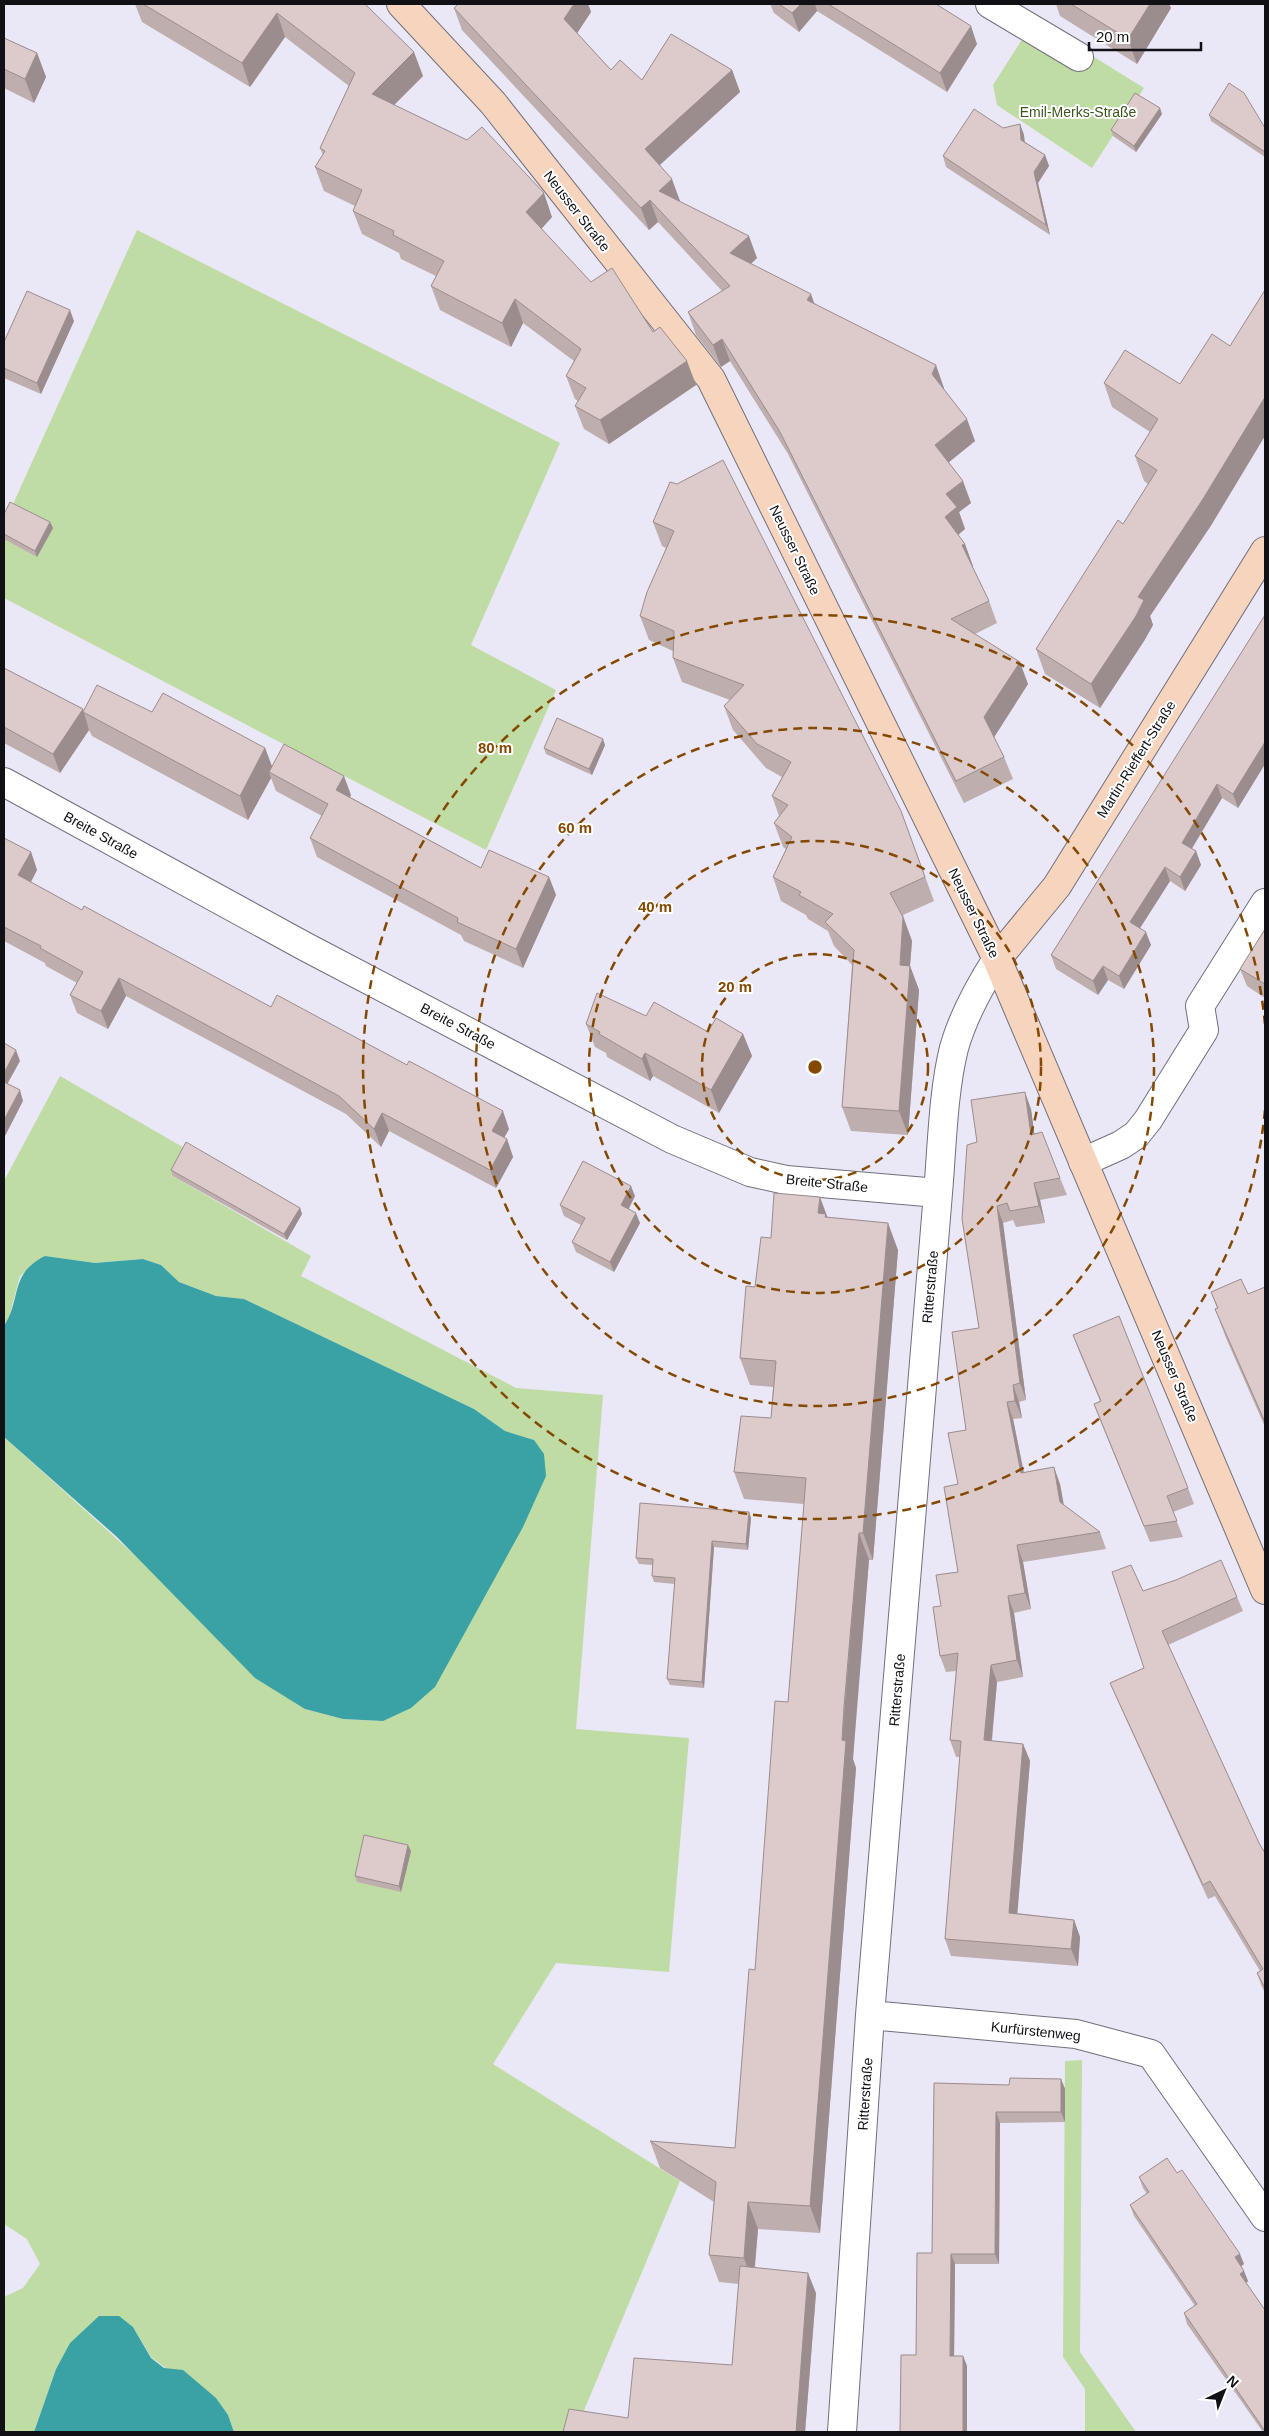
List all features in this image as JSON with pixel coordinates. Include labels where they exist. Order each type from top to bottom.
[{"type":"street","name":"Neusser Straße","points":[[401,4],[493,103],[711,379],[997,959],[1265,1590]]},
{"type":"street","points":[[990,4],[1079,57]]},
{"type":"street","name":"Martin-Rieffert-Straße","points":[[997,959],[1057,886],[1265,551]]},
{"type":"street","name":"Breite Straße","points":[[4,782],[306,947],[672,1139],[710,1157],[750,1172],[786,1180],[938,1193]]},
{"type":"street","points":[[1083,1162],[1129,1141],[1148,1120],[1204,1030],[1200,1006],[1265,903]]},
{"type":"street","name":"Ritterstraße","points":[[842,2432],[870,2015],[938,1193],[950,1069],[954,1048],[973,1001],[997,959]]},
{"type":"street","name":"Kurfürstenweg","points":[[870,2015],[1076,2034],[1151,2054],[1265,2216]]},
{"type":"green space","name":"Emil-Merks-Straße","points":[[1035,39],[1086,52],[1144,88],[1092,168],[997,105],[993,85],[1021,41]]},
{"type":"green space","points":[[137,230],[560,443],[471,645],[556,690],[486,850],[4,598],[4,524]]},
{"type":"green space","points":[[60,1076],[186,1149],[173,1176],[311,1256],[301,1276],[516,1388],[603,1395],[576,1729],[689,1738],[669,1972],[556,1963],[493,2064],[680,2181],[575,2432],[234,2432],[228,2415],[151,2357],[133,2327],[100,2316],[70,2343],[56,2369],[34,2432],[4,2432],[4,2297],[23,2288],[40,2264],[27,2239],[4,2224],[4,1437],[305,1709],[343,1719],[383,1721],[534,1440],[505,1431],[474,1409],[244,1299],[216,1296],[179,1282],[161,1265],[143,1259],[95,1263],[45,1256],[20,1276],[9,1317],[4,1326],[4,1181]]},
{"type":"green space","points":[[1082,2060],[1080,2352],[1136,2432],[1085,2432],[1085,2389],[1063,2357],[1065,2061]]},
{"type":"water","points":[[45,1256],[95,1263],[143,1259],[161,1265],[179,1282],[216,1296],[244,1299],[474,1409],[505,1431],[534,1440],[544,1454],[546,1476],[523,1527],[435,1687],[411,1708],[383,1721],[343,1719],[305,1709],[255,1678],[117,1537],[4,1437],[4,1326],[13,1306],[21,1279],[34,1263]]},
{"type":"water","points":[[99,2316],[119,2316],[133,2327],[151,2358],[164,2368],[183,2370],[216,2398],[228,2415],[234,2432],[34,2432],[56,2369],[70,2343]]},
{"type":"building","points":[[143,4],[365,4],[414,52],[372,94],[467,140],[482,127],[544,193],[526,212],[591,282],[612,268],[653,332],[660,327],[687,361],[600,420],[575,406],[586,388],[566,376],[581,349],[515,299],[502,323],[431,286],[444,261],[393,235],[394,231],[353,211],[362,190],[315,167],[325,151],[320,148],[355,73],[277,13],[242,63]]},
{"type":"building","points":[[458,4],[574,4],[564,19],[611,70],[620,60],[642,80],[671,34],[732,70],[645,149],[672,179],[659,191],[749,236],[730,253],[811,294],[807,300],[936,365],[932,374],[967,419],[935,445],[963,481],[946,494],[957,507],[945,517],[965,544],[962,545],[989,601],[951,619],[1020,662],[984,717],[1004,757],[956,781],[780,432],[722,339],[713,345],[688,312],[730,286],[650,200],[641,208],[454,8]]},
{"type":"building","points":[[779,4],[801,4],[792,13]]},
{"type":"building","points":[[828,4],[936,4],[971,26],[940,73]]},
{"type":"building","points":[[1071,4],[1150,4],[1128,39]]},
{"type":"building","points":[[4,38],[37,53],[25,79],[4,69]]},
{"type":"building","points":[[1229,83],[1244,93],[1265,128],[1265,152],[1209,115]]},
{"type":"building","points":[[1135,93],[1160,108],[1134,146],[1111,130]]},
{"type":"building","points":[[974,109],[1003,128],[1020,124],[1021,140],[1045,155],[1034,172],[1046,225],[943,156]]},
{"type":"building","points":[[1265,290],[1265,397],[1203,499],[1138,597],[1144,600],[1136,616],[1091,684],[1036,649],[1118,520],[1123,524],[1157,470],[1135,456],[1158,419],[1104,383],[1125,350],[1180,384],[1212,334],[1230,346]]},
{"type":"building","points":[[27,291],[70,310],[37,383],[4,368],[4,342]]},
{"type":"building","points":[[723,460],[901,811],[925,877],[890,893],[903,917],[900,965],[910,966],[899,1111],[842,1107],[854,950],[825,922],[833,914],[799,895],[801,892],[773,877],[792,837],[774,823],[788,805],[772,796],[791,762],[757,744],[724,706],[744,685],[673,658],[674,631],[640,616],[647,592],[674,531],[653,522],[670,482],[677,484]]},
{"type":"building","points":[[10,502],[50,522],[35,551],[4,534],[4,514]]},
{"type":"building","points":[[1265,615],[1265,742],[1233,794],[1217,784],[1182,843],[1196,851],[1180,877],[1165,867],[1130,922],[1146,932],[1119,976],[1103,966],[1093,981],[1051,955]]},
{"type":"building","points":[[4,668],[83,709],[53,754],[4,727]]},
{"type":"building","points":[[97,685],[152,712],[163,693],[265,748],[240,796],[83,712]]},
{"type":"building","points":[[557,718],[603,739],[589,769],[544,748]]},
{"type":"building","points":[[284,744],[344,776],[336,790],[481,868],[489,850],[549,877],[516,949],[457,922],[458,918],[310,838],[328,804],[269,772]]},
{"type":"building","points":[[4,838],[31,852],[18,875],[82,910],[84,906],[271,1007],[277,995],[407,1065],[409,1061],[503,1111],[492,1131],[507,1139],[490,1170],[382,1113],[374,1129],[339,1096],[119,978],[101,1011],[70,995],[83,972],[40,948],[41,946],[4,927]]},
{"type":"building","points":[[1265,929],[1265,984],[1240,969]]},
{"type":"building","points":[[597,993],[646,1016],[654,1002],[708,1032],[716,1018],[743,1034],[711,1090],[645,1053],[642,1059],[599,1034],[600,1032],[586,1024]]},
{"type":"building","points":[[4,1043],[16,1050],[4,1073]]},
{"type":"building","points":[[4,1082],[20,1090],[4,1120]]},
{"type":"building","points":[[1025,1092],[1031,1135],[1042,1132],[1060,1178],[1034,1183],[1039,1206],[1010,1211],[1007,1203],[997,1206],[1020,1383],[1013,1385],[1015,1401],[1007,1402],[1021,1473],[1054,1467],[1060,1502],[1100,1532],[1017,1545],[1025,1593],[1008,1596],[1017,1660],[991,1665],[984,1740],[1023,1744],[1009,1913],[1074,1920],[1071,1949],[945,1939],[961,1741],[950,1740],[958,1653],[940,1656],[933,1607],[941,1606],[936,1575],[958,1572],[944,1487],[958,1484],[948,1433],[966,1430],[952,1332],[979,1328],[962,1219],[967,1145],[977,1142],[971,1100]]},
{"type":"building","points":[[186,1142],[300,1208],[284,1234],[171,1170]]},
{"type":"building","points":[[583,1161],[631,1186],[621,1205],[636,1213],[610,1262],[572,1242],[585,1218],[560,1205]]},
{"type":"building","points":[[774,1193],[820,1197],[818,1213],[826,1214],[825,1217],[888,1223],[863,1533],[859,1533],[844,1707],[842,1740],[846,1741],[810,2206],[748,2202],[744,2258],[709,2255],[716,2182],[650,2141],[735,2148],[749,1969],[755,1970],[775,1701],[788,1702],[806,1478],[734,1472],[741,1416],[771,1418],[776,1361],[740,1358],[746,1286],[755,1287],[761,1237],[771,1238]]},
{"type":"building","points":[[1241,1279],[1248,1294],[1265,1287],[1265,1422],[1215,1309],[1218,1308],[1211,1292]]},
{"type":"building","points":[[1119,1316],[1188,1488],[1167,1496],[1177,1521],[1144,1526],[1094,1404],[1101,1401],[1073,1335]]},
{"type":"building","points":[[640,1503],[749,1512],[746,1544],[712,1541],[702,1682],[667,1679],[675,1578],[652,1576],[653,1559],[636,1558]]},
{"type":"building","points":[[1221,1560],[1237,1597],[1162,1631],[1265,1853],[1265,1988],[1257,1973],[1263,1969],[1210,1881],[1203,1885],[1110,1683],[1144,1668],[1112,1572],[1131,1565],[1143,1591],[1176,1580]]},
{"type":"building","points":[[364,1835],[408,1845],[399,1886],[355,1876]]},
{"type":"building","points":[[1010,2078],[1061,2079],[1061,2112],[996,2112],[995,2254],[951,2254],[950,2356],[963,2356],[963,2432],[900,2432],[901,2355],[916,2355],[917,2253],[932,2253],[934,2083],[1009,2085]]},
{"type":"building","points":[[1167,2158],[1177,2173],[1182,2170],[1240,2254],[1235,2257],[1244,2271],[1240,2274],[1265,2310],[1265,2431],[1184,2313],[1197,2304],[1130,2205],[1149,2192],[1139,2177]]},
{"type":"building","points":[[740,2266],[808,2273],[796,2432],[563,2432],[569,2409],[628,2418],[634,2358],[732,2365]]}]
